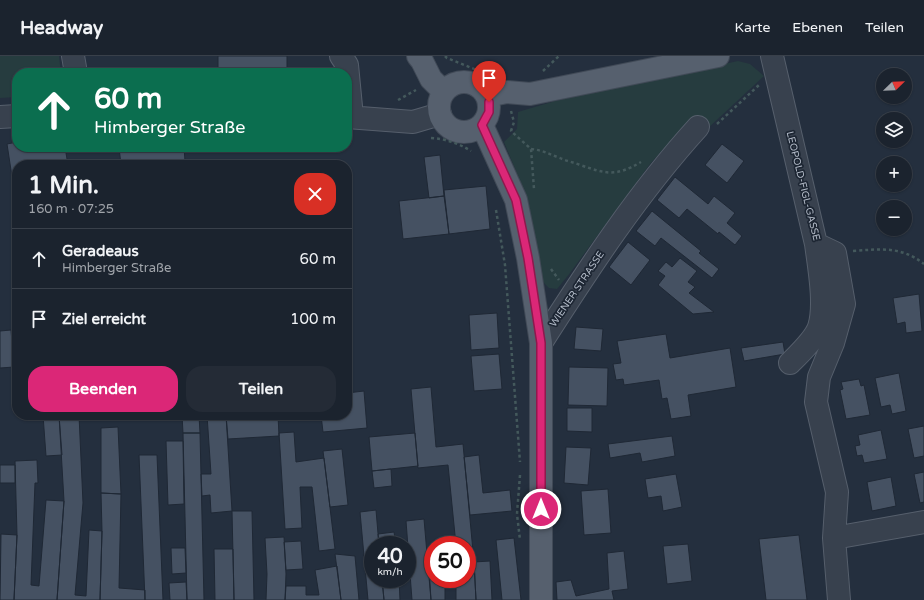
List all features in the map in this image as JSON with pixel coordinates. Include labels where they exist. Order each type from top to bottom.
[{"type":"main road","points":[[541,600],[541,343],[528,258],[516,200],[498,158],[488,116],[475,84],[438,69],[440,114],[442,119],[450,128],[461,132],[488,116],[530,94],[718,56]]},
{"type":"street","points":[[73,56],[75,68]]},
{"type":"street","points":[[341,56],[347,65],[347,68]]},
{"type":"street","name":"LEOPOLD-FIGL-GASSE","points":[[773,64],[826,249],[844,304],[833,343],[819,377],[816,402],[837,492],[834,538],[840,600]]},
{"type":"street","points":[[352,117],[413,122],[440,114]]},
{"type":"street","points":[[0,117],[12,116]]},
{"type":"street","name":"WIENER STRASSE","points":[[541,343],[571,296],[637,200],[670,158],[698,127]]},
{"type":"street","points":[[790,363],[804,350],[819,328],[826,249]]},
{"type":"street","points":[[834,538],[924,522]]},
{"type":"path","points":[[539,74],[558,56]]},
{"type":"path","points":[[698,127],[709,131],[773,64]]},
{"type":"path","points":[[397,120],[396,101],[410,95],[438,69],[505,81],[488,116],[462,145],[444,139],[428,138]]},
{"type":"path","points":[[488,116],[514,122],[511,131],[531,149],[541,150],[600,172],[615,173],[626,171],[644,160],[656,156],[670,158]]},
{"type":"path","points":[[531,149],[534,194]]},
{"type":"path","points":[[495,204],[505,265],[520,468],[517,514],[520,545]]},
{"type":"path","points":[[826,249],[901,250],[912,255],[924,264]]},
{"type":"path","points":[[547,265],[571,296]]},
{"type":"green space","points":[[0,56],[59,56],[60,68],[12,68],[12,97],[0,98]]},
{"type":"green space","points":[[738,61],[750,64],[764,76],[707,129],[693,116],[650,164],[557,289],[549,288],[543,282],[528,200],[504,142],[517,129],[518,112],[555,101]]},
{"type":"building","points":[[218,56],[287,56],[287,68],[218,68]]},
{"type":"building","points":[[12,143],[12,152],[66,152],[67,160],[12,160],[12,177],[7,144]]},
{"type":"building","points":[[722,144],[744,161],[727,183],[705,165]]},
{"type":"building","points":[[120,152],[184,152],[185,160],[120,160]]},
{"type":"building","points":[[440,155],[444,196],[429,198],[424,157]]},
{"type":"building","points":[[675,177],[708,204],[714,196],[735,213],[727,223],[742,236],[735,245],[719,232],[718,234],[687,209],[679,218],[657,200]]},
{"type":"building","points":[[486,186],[490,229],[449,234],[444,190]]},
{"type":"building","points":[[444,196],[449,234],[403,239],[399,201]]},
{"type":"building","points":[[652,211],[701,251],[699,253],[719,269],[712,278],[661,238],[655,246],[636,231]]},
{"type":"building","points":[[628,242],[650,260],[631,285],[609,267]]},
{"type":"building","points":[[680,258],[697,271],[688,282],[695,287],[689,293],[714,312],[693,314],[658,285],[665,276],[658,271],[666,262],[672,267]]},
{"type":"building","points":[[919,294],[922,331],[906,333],[905,322],[897,324],[893,298]]},
{"type":"building","points":[[497,313],[499,348],[471,350],[469,315]]},
{"type":"building","points":[[576,327],[603,329],[601,351],[574,349]]},
{"type":"building","points":[[11,330],[12,367],[0,368],[0,331]]},
{"type":"building","points":[[666,334],[670,358],[730,348],[736,387],[688,395],[691,416],[671,419],[667,398],[662,399],[659,380],[624,385],[623,379],[616,380],[613,364],[621,363],[617,341]]},
{"type":"building","points":[[783,342],[785,354],[744,361],[741,348]]},
{"type":"building","points":[[499,354],[502,389],[474,391],[471,356]]},
{"type":"building","points":[[569,367],[608,368],[607,406],[568,405]]},
{"type":"building","points":[[899,373],[906,411],[892,414],[890,405],[881,407],[875,378]]},
{"type":"building","points":[[859,379],[861,386],[864,385],[870,415],[846,419],[840,390],[843,389],[841,382]]},
{"type":"building","points":[[431,387],[436,447],[463,444],[472,536],[455,536],[448,465],[418,468],[411,389]]},
{"type":"building","points":[[364,391],[367,428],[323,432],[322,420],[352,420],[352,392]]},
{"type":"building","points":[[567,408],[592,408],[592,432],[567,431]]},
{"type":"building","points":[[43,420],[59,420],[62,455],[46,456]]},
{"type":"building","points":[[59,420],[79,420],[83,503],[75,595],[86,596],[89,530],[102,531],[100,600],[57,600],[64,501]]},
{"type":"building","points":[[182,420],[199,420],[200,433],[183,433]]},
{"type":"building","points":[[207,420],[226,420],[232,511],[211,513],[210,495],[202,496],[201,474],[211,474]]},
{"type":"building","points":[[226,420],[278,420],[279,436],[228,439]]},
{"type":"building","points":[[924,426],[924,456],[914,458],[908,429]]},
{"type":"building","points":[[118,427],[121,494],[101,493],[101,428]]},
{"type":"building","points":[[881,430],[887,459],[864,463],[862,455],[857,456],[855,446],[860,445],[858,435]]},
{"type":"building","points":[[294,432],[296,462],[324,458],[335,549],[319,551],[312,487],[300,487],[302,528],[285,529],[279,433]]},
{"type":"building","points":[[183,433],[200,433],[204,600],[187,600]]},
{"type":"building","points":[[415,433],[418,466],[372,471],[369,437]]},
{"type":"building","points":[[672,436],[675,456],[642,462],[640,453],[610,458],[608,444]]},
{"type":"building","points":[[166,441],[183,441],[184,504],[168,505]]},
{"type":"building","points":[[566,447],[591,448],[588,485],[564,483]]},
{"type":"building","points":[[342,449],[348,505],[330,507],[323,451]]},
{"type":"building","points":[[139,455],[157,455],[163,600],[145,600]]},
{"type":"building","points":[[479,455],[483,493],[510,490],[512,511],[470,515],[464,457]]},
{"type":"building","points":[[37,460],[38,483],[35,483],[31,585],[39,586],[46,500],[64,501],[57,600],[14,600],[17,535],[15,461]]},
{"type":"building","points":[[0,465],[15,465],[15,483],[0,483]]},
{"type":"building","points":[[391,469],[392,486],[374,488],[372,471]]},
{"type":"building","points":[[924,472],[924,502],[920,503],[914,474]]},
{"type":"building","points":[[676,474],[682,507],[663,511],[661,496],[648,498],[645,479]]},
{"type":"building","points":[[891,477],[896,506],[872,511],[867,482]]},
{"type":"building","points":[[608,489],[611,533],[584,535],[581,491]]},
{"type":"building","points":[[101,493],[121,494],[119,588],[145,590],[145,600],[100,600],[102,531]]},
{"type":"building","points":[[376,510],[378,536],[364,536],[364,556],[360,512]]},
{"type":"building","points":[[232,511],[252,511],[254,600],[234,600]]},
{"type":"building","points":[[424,519],[425,536],[424,536],[424,588],[430,588],[431,600],[412,600],[411,588],[416,588],[416,536],[407,536],[406,521]]},
{"type":"building","points":[[394,532],[395,536],[378,536],[378,534]]},
{"type":"building","points":[[1,534],[17,535],[14,600],[0,600]]},
{"type":"building","points":[[799,535],[807,600],[766,600],[759,539]]},
{"type":"building","points":[[284,537],[286,574],[285,600],[266,600],[267,574],[265,538]]},
{"type":"building","points":[[514,538],[521,600],[502,600],[496,540]]},
{"type":"building","points":[[301,541],[303,569],[286,570],[284,542]]},
{"type":"building","points":[[688,544],[692,581],[667,584],[663,546]]},
{"type":"building","points":[[171,548],[185,548],[186,573],[172,574]]},
{"type":"building","points":[[214,549],[233,549],[234,600],[215,600]]},
{"type":"building","points":[[624,551],[628,589],[612,591],[614,600],[557,600],[556,582],[571,580],[576,596],[609,589],[607,553]]},
{"type":"building","points":[[335,554],[355,556],[359,600],[341,600]]},
{"type":"building","points":[[490,561],[492,600],[476,600],[476,562]]},
{"type":"building","points":[[337,566],[341,600],[285,600],[286,586],[306,586],[306,595],[319,595],[315,570]]},
{"type":"building","points":[[186,582],[187,600],[170,600],[169,583]]},
{"type":"building","points":[[367,588],[383,588],[384,600],[368,600]]},
{"type":"building","points":[[383,588],[399,588],[400,600],[384,600]]},
{"type":"building","points":[[430,588],[445,588],[445,600],[431,600]]},
{"type":"building","points":[[456,588],[475,588],[476,600],[456,600]]},
{"type":"route","points":[[489,102],[489,112],[482,125],[516,200],[528,258],[541,343],[541,509]]}]
